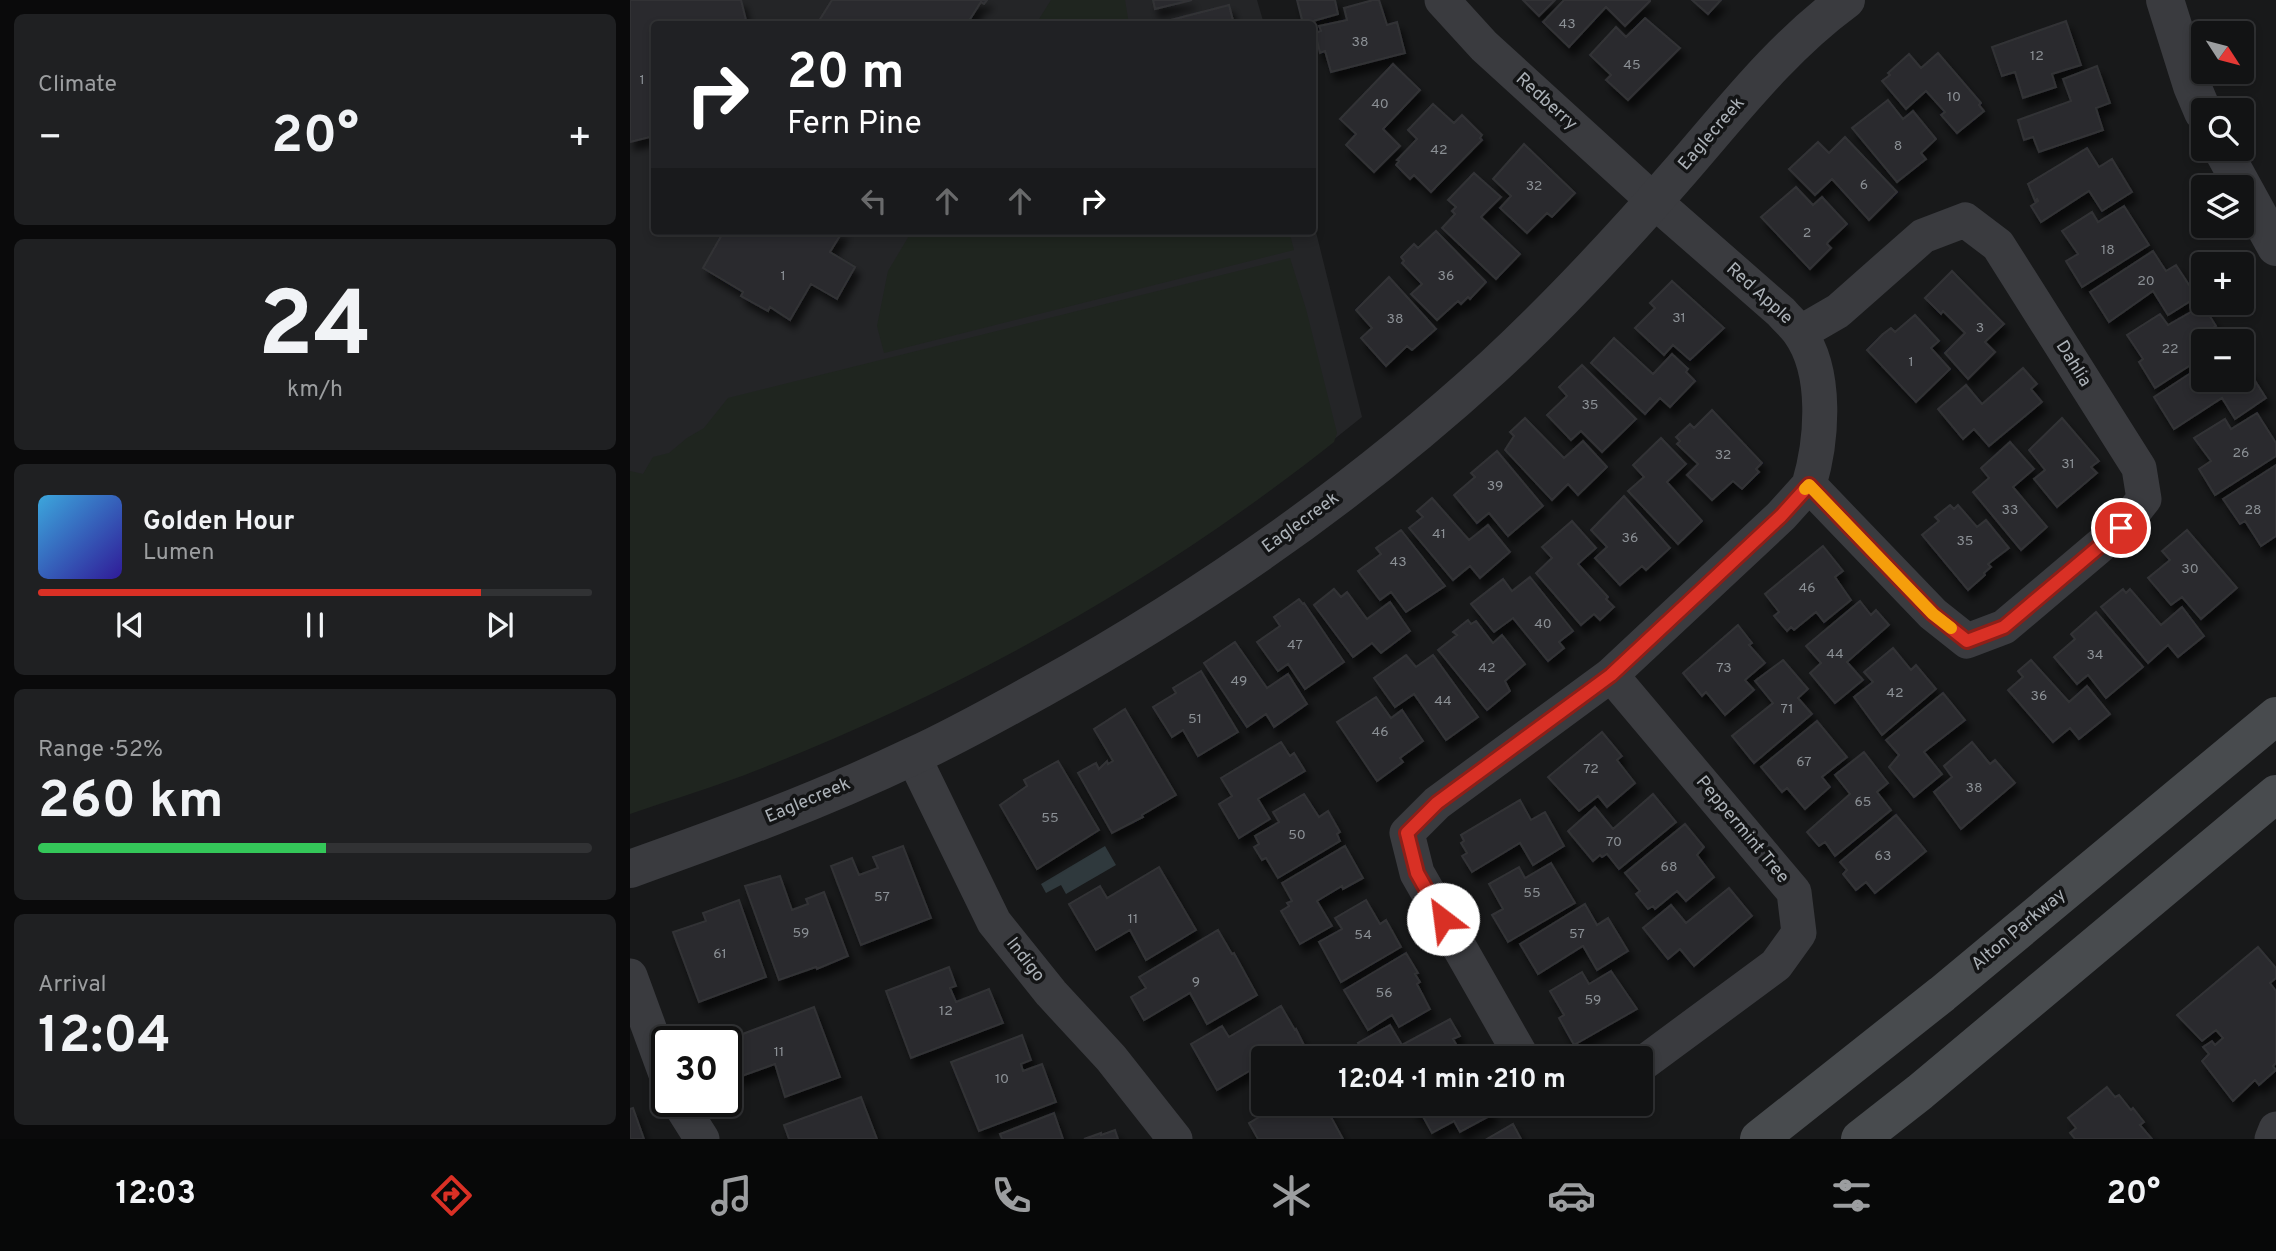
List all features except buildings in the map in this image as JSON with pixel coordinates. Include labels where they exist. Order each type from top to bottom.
[{"type":"main road","name":"Alton Parkway","points":[[1759,1139],[1942,994],[2276,716]]},
{"type":"main road","points":[[1860,1139],[1920,1092],[2276,794]]},
{"type":"street","name":"Redberry","points":[[1442,0],[1484,46],[1654,201]]},
{"type":"street","name":"Eaglecreek","points":[[630,869],[754,825],[913,756],[1107,652],[1227,576],[1332,501],[1413,437],[1558,304],[1654,201],[1772,64],[1814,23],[1846,0]]},
{"type":"street","points":[[2165,0],[2197,98]]},
{"type":"street","points":[[2229,161],[2276,247]]},
{"type":"street","name":"Red Apple","points":[[1654,201],[1781,312],[1800,333],[1817,377],[1820,422],[1818,455],[1809,485]]},
{"type":"street","name":"Dahlia","points":[[1800,333],[1838,311],[1923,236],[1965,220],[1998,245],[2139,468],[2144,499],[2121,528],[2004,627],[1967,641],[1933,614],[1809,485]]},
{"type":"street","points":[[1516,1046],[1417,873],[1407,833],[1437,803],[1611,675],[1781,516],[1809,485]]},
{"type":"street","name":"Peppermint Tree","points":[[1611,675],[1794,891],[1799,933],[1776,965],[1653,1056]]},
{"type":"street","name":"Indigo","points":[[913,756],[995,922],[1051,993],[1111,1058],[1175,1139]]},
{"type":"street","points":[[630,976],[651,1033]]},
{"type":"street","points":[[688,1117],[702,1139]]},
{"type":"street","points":[[2272,1139],[2276,1129]]},
{"type":"shaded area","points":[[630,0],[1257,0],[1263,21],[651,21],[651,235],[1316,235],[1316,232],[1362,417],[1298,468],[630,812]]},
{"type":"shaded area","points":[[1051,0],[1125,0],[1128,21],[1038,21]]},
{"type":"shaded area","points":[[910,235],[1290,235],[1294,250],[884,353],[877,326],[888,271]]},
{"type":"shaded area","points":[[1290,258],[1306,309],[1337,433],[1334,442],[1200,540],[1059,627],[986,666],[837,737],[744,775],[630,814],[630,471],[643,474],[653,457],[669,453],[704,428],[728,398]]},
{"type":"shaded area","points":[[1105,846],[1116,865],[1066,894],[1061,885],[1046,893],[1041,884]]},
{"type":"slow traffic","points":[[1805,489],[1809,485],[1933,614],[1951,628]]},
{"type":"route","points":[[1443,919],[1417,873],[1407,833],[1437,803],[1611,675],[1781,516],[1809,485],[1933,614],[1967,641],[2004,627],[2121,528]]}]
